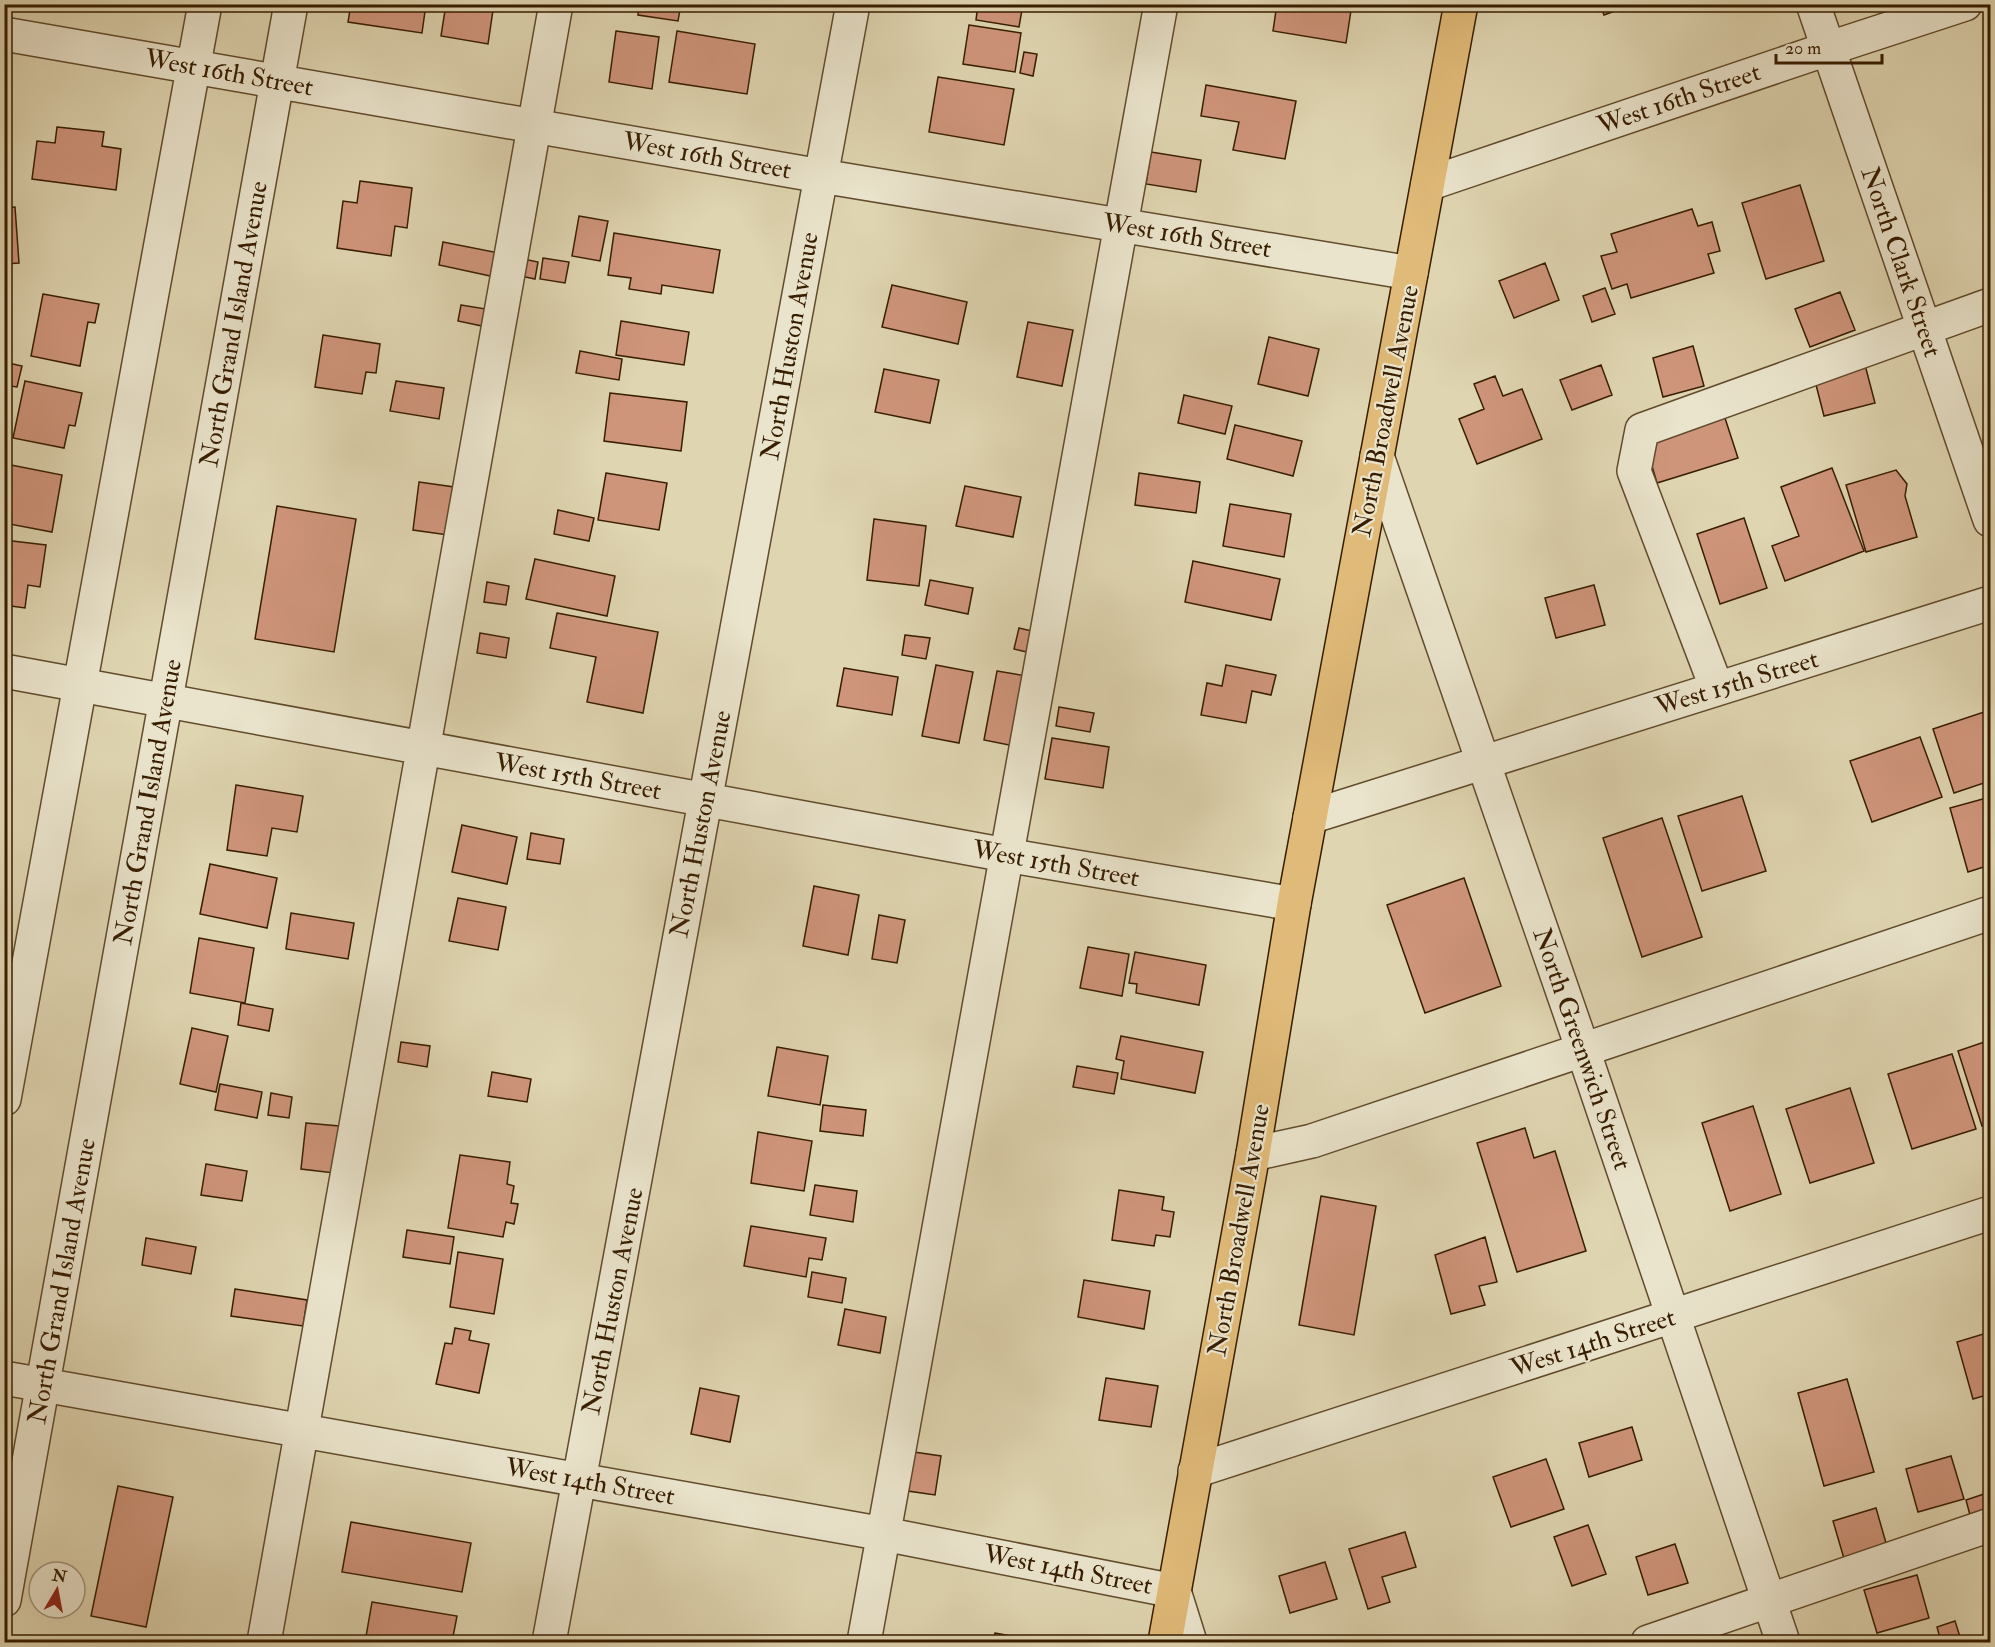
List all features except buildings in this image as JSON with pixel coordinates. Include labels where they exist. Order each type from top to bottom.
[{"type":"main road","name":"North Broadwell Avenue","points":[[1165,1642],[1253,1154],[1294,904],[1461,4]]},
{"type":"street","points":[[4,1100],[82,685],[205,4]]},
{"type":"street","name":"North Grand Island Avenue","points":[[4,1600],[291,4]]},
{"type":"street","points":[[264,1642],[556,4]]},
{"type":"street","name":"North Huston Avenue","points":[[549,1642],[853,4]]},
{"type":"street","points":[[864,1642],[1161,4]]},
{"type":"street","name":"North Clark Street","points":[[1813,4],[1990,520]]},
{"type":"street","name":"West 16th Street","points":[[1428,184],[1965,4]]},
{"type":"street","name":"West 16th Street","points":[[4,34],[821,176],[1411,273]]},
{"type":"street","points":[[1717,689],[1634,471],[1642,430],[1990,305]]},
{"type":"street","name":"North Greenwich Street","points":[[1377,456],[1583,1050],[1783,1642]]},
{"type":"street","name":"West 15th Street","points":[[1483,762],[1990,603]]},
{"type":"street","name":"West 15th Street","points":[[4,671],[1006,855],[1294,904]]},
{"type":"street","points":[[1310,817],[1483,762]]},
{"type":"street","points":[[1253,1154],[1312,1141],[1990,914]]},
{"type":"street","name":"West 14th Street","points":[[1196,1471],[1990,1213]]},
{"type":"street","name":"West 14th Street","points":[[4,1377],[884,1534],[1174,1591]]},
{"type":"street","points":[[1648,1642],[1990,1525]]},
{"type":"street","points":[[1174,1591],[1190,1642]]}]
